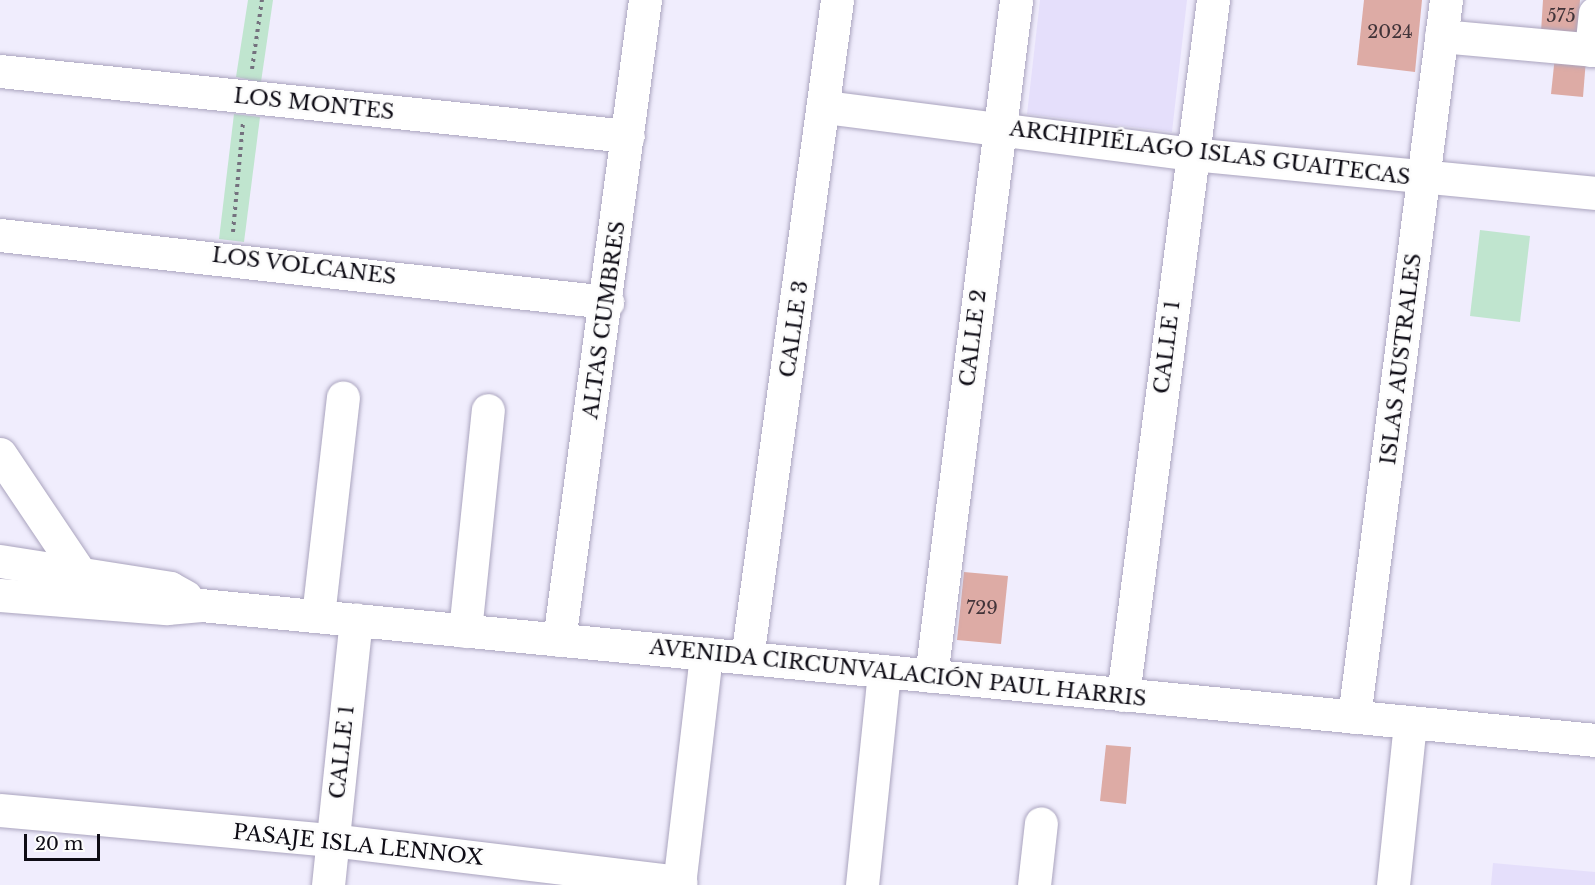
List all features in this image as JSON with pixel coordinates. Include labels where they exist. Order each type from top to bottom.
[{"type":"street","name":"ALTAS CUMBRES","points":[[560,639],[607,302],[645,0]]},
{"type":"street","name":"CALLE 3","points":[[747,658],[825,107],[837,0]]},
{"type":"street","name":"CALLE 2","points":[[931,676],[1016,0]]},
{"type":"street","name":"CALLE 1","points":[[1123,694],[1212,0]]},
{"type":"street","name":"ISLAS AUSTRALES","points":[[1354,717],[1425,178],[1446,0]]},
{"type":"street","points":[[1442,36],[1593,50],[1595,13]]},
{"type":"street","name":"LOS MONTES","points":[[0,71],[628,136]]},
{"type":"street","name":"ARCHIPIÉLAGO ISLAS GUAITECAS","points":[[825,107],[1191,154],[1595,193]]},
{"type":"street","name":"LOS VOLCANES","points":[[0,235],[234,257],[607,302]]},
{"type":"street","points":[[318,616],[342,397]]},
{"type":"street","points":[[465,631],[488,410]]},
{"type":"street","points":[[0,454],[78,570]]},
{"type":"street","name":"AVENIDA CIRCUNVALACIÓN PAUL HARRIS","points":[[0,561],[78,570],[170,588],[201,604]]},
{"type":"street","name":"AVENIDA CIRCUNVALACIÓN PAUL HARRIS","points":[[0,595],[167,608],[201,604],[1595,741]]},
{"type":"street","name":"CALLE 1","points":[[328,885],[356,620]]},
{"type":"street","points":[[679,884],[706,654]]},
{"type":"street","points":[[862,885],[884,671]]},
{"type":"street","points":[[1393,885],[1410,723]]},
{"type":"street","name":"PASAJE ISLA LENNOX","points":[[0,810],[332,840],[679,884]]},
{"type":"street","points":[[1034,885],[1041,823]]},
{"type":"path","points":[[234,257],[233,213],[246,97],[262,0]]},
{"type":"shaded area","points":[[1040,0],[1187,0],[1172,132],[1027,114]]},
{"type":"shaded area","points":[[1493,863],[1595,872],[1595,885],[1491,885]]},
{"type":"green space","points":[[248,0],[273,0],[261,82],[236,77]]},
{"type":"green space","points":[[234,114],[260,117],[244,242],[219,239]]},
{"type":"green space","points":[[1480,230],[1530,236],[1520,322],[1470,316]]},
{"type":"building","points":[[1364,0],[1422,0],[1415,72],[1357,65]]},
{"type":"building","points":[[1543,0],[1580,0],[1578,34],[1541,32]]},
{"type":"building","points":[[1555,56],[1586,59],[1583,97],[1551,94]]},
{"type":"building","points":[[964,572],[1008,576],[1001,644],[957,640]]},
{"type":"building","points":[[1106,745],[1131,747],[1126,804],[1100,801]]}]
